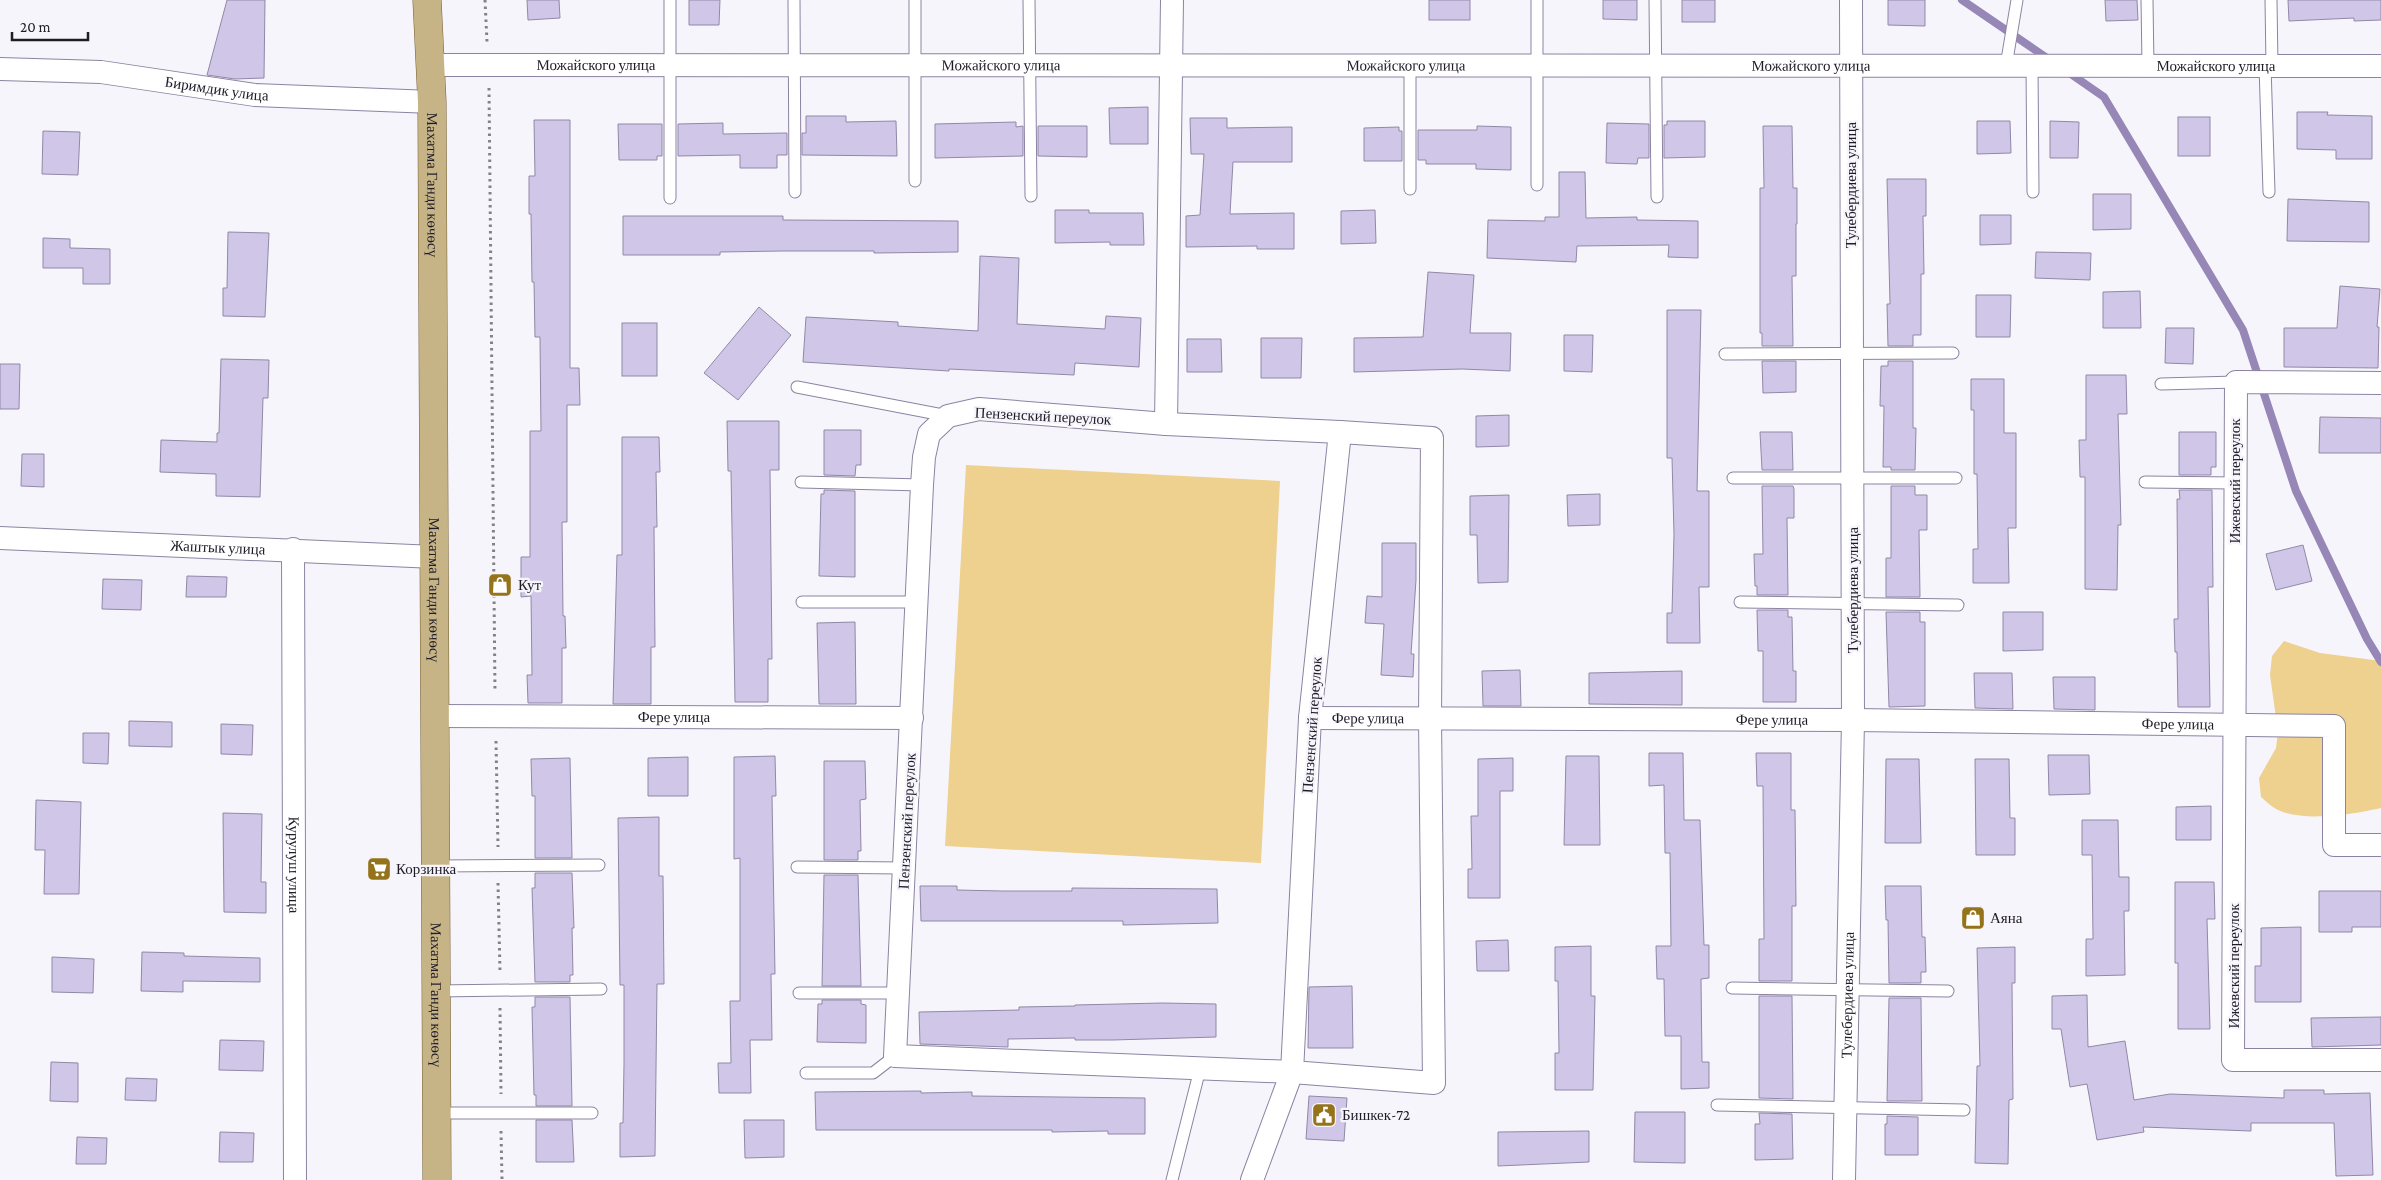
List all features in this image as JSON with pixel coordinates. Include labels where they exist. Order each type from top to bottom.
[{"type":"main road","name":"Махатма Ганди көчөсү","points":[[427,0],[432,102],[436,716],[436,1180]]},
{"type":"street","points":[[1166,424],[1172,0]]},
{"type":"street","name":"Тулебердиева улица","points":[[1844,1180],[1853,720],[1851,0]]},
{"type":"street","name":"Можайского улица","points":[[430,65],[2381,66]]},
{"type":"street","name":"Биримдик улица","points":[[0,69],[102,72],[255,95],[432,102]]},
{"type":"street","points":[[2236,382],[2381,383]]},
{"type":"street","name":"Ижевский переулок","points":[[2236,382],[2233,1060],[2381,1060]]},
{"type":"street","name":"Пензенский переулок","points":[[896,1056],[922,485],[924,457],[929,434],[948,416],[979,409],[1166,424],[1340,432],[1310,718],[1292,1072],[1252,1180]]},
{"type":"street","points":[[896,1056],[1292,1072],[1434,1083],[1430,718],[1432,438],[1340,432]]},
{"type":"street","name":"Жаштык улица","points":[[0,538],[293,549],[434,557]]},
{"type":"street","name":"Курулуш улица","points":[[293,549],[295,1180]]},
{"type":"street","name":"Фере улица","points":[[436,716],[912,718]]},
{"type":"street","name":"Фере улица","points":[[1310,718],[1853,720],[2234,725]]},
{"type":"street","points":[[2234,725],[2334,726],[2334,845],[2381,844]]},
{"type":"lane","points":[[670,0],[670,198]]},
{"type":"lane","points":[[794,0],[795,192]]},
{"type":"lane","points":[[915,0],[915,180]]},
{"type":"lane","points":[[1029,0],[1031,196]]},
{"type":"lane","points":[[1537,0],[1537,185]]},
{"type":"lane","points":[[1655,0],[1657,196]]},
{"type":"lane","points":[[2006,66],[2017,0]]},
{"type":"lane","points":[[2147,0],[2148,66]]},
{"type":"lane","points":[[2269,192],[2268,66],[2271,0]]},
{"type":"lane","points":[[1410,65],[1410,188]]},
{"type":"lane","points":[[2032,66],[2033,192]]},
{"type":"lane","points":[[1724,354],[1952,354]]},
{"type":"lane","points":[[2161,384],[2236,382]]},
{"type":"lane","points":[[797,387],[948,416]]},
{"type":"lane","points":[[1733,478],[1956,478]]},
{"type":"lane","points":[[801,482],[922,485]]},
{"type":"lane","points":[[2145,482],[2235,484]]},
{"type":"lane","points":[[802,602],[917,602]]},
{"type":"lane","points":[[1740,602],[1958,605]]},
{"type":"lane","points":[[436,866],[599,865]]},
{"type":"lane","points":[[797,867],[904,868]]},
{"type":"lane","points":[[1732,988],[1848,992],[1948,992]]},
{"type":"lane","points":[[436,991],[600,989]]},
{"type":"lane","points":[[799,993],[899,993]]},
{"type":"lane","points":[[806,1073],[872,1073],[896,1056]]},
{"type":"lane","points":[[1172,1180],[1200,1069]]},
{"type":"lane","points":[[1717,1105],[1964,1110]]},
{"type":"lane","points":[[436,1112],[592,1112]]},
{"type":"path","points":[[485,0],[489,65],[495,716],[502,1180]]},
{"type":"shaded area","points":[[966,465],[1280,481],[1261,863],[945,846]]},
{"type":"shaded area","points":[[2284,641],[2320,653],[2381,661],[2381,808],[2341,815],[2296,815],[2273,807],[2261,797],[2259,778],[2276,748],[2278,732],[2270,675],[2272,656]]},
{"type":"building","points":[[227,0],[265,0],[264,78],[235,79],[207,75]]},
{"type":"building","points":[[527,0],[559,0],[560,18],[528,20]]},
{"type":"building","points":[[689,0],[720,0],[719,25],[689,25]]},
{"type":"building","points":[[1429,0],[1470,0],[1470,20],[1429,20]]},
{"type":"building","points":[[1603,0],[1637,0],[1637,20],[1603,19]]},
{"type":"building","points":[[1682,0],[1715,0],[1715,22],[1682,22]]},
{"type":"building","points":[[1888,0],[1925,0],[1925,26],[1888,25]]},
{"type":"building","points":[[2105,0],[2137,0],[2138,20],[2106,21]]},
{"type":"building","points":[[2288,0],[2381,0],[2381,20],[2354,21],[2354,18],[2289,21]]},
{"type":"building","points":[[1148,107],[1148,144],[1110,144],[1109,108]]},
{"type":"building","points":[[2297,112],[2328,112],[2327,115],[2372,116],[2372,159],[2336,159],[2336,150],[2297,149]]},
{"type":"building","points":[[806,116],[846,116],[846,122],[896,121],[897,156],[802,155],[802,133],[806,133]]},
{"type":"building","points":[[2178,117],[2210,117],[2210,156],[2178,156]]},
{"type":"building","points":[[1190,118],[1227,118],[1227,128],[1292,127],[1292,162],[1233,162],[1230,214],[1294,213],[1294,249],[1257,249],[1257,246],[1186,247],[1186,216],[1200,215],[1204,154],[1191,154]]},
{"type":"building","points":[[534,120],[570,120],[570,368],[579,368],[580,405],[567,405],[567,522],[562,522],[563,616],[565,616],[566,648],[562,648],[562,703],[528,703],[527,675],[532,675],[531,596],[521,597],[521,557],[530,557],[530,431],[541,431],[540,337],[535,337],[531,214],[529,214],[529,176],[535,176]]},
{"type":"building","points":[[1667,121],[1705,121],[1705,157],[1664,158],[1664,125],[1667,125]]},
{"type":"building","points":[[1977,121],[2010,121],[2011,153],[1977,154]]},
{"type":"building","points":[[2050,121],[2079,122],[2078,158],[2050,158]]},
{"type":"building","points":[[1016,122],[1016,127],[1023,126],[1023,156],[935,158],[935,124]]},
{"type":"building","points":[[723,123],[723,134],[787,133],[787,155],[777,155],[777,168],[740,168],[740,155],[678,156],[678,124]]},
{"type":"building","points":[[1607,123],[1649,124],[1649,158],[1638,158],[1637,164],[1606,163]]},
{"type":"building","points":[[618,124],[662,124],[662,156],[657,156],[657,160],[619,160]]},
{"type":"building","points":[[1038,126],[1087,126],[1087,157],[1038,156]]},
{"type":"building","points":[[1477,126],[1511,127],[1511,170],[1476,169],[1476,164],[1426,164],[1426,160],[1418,160],[1418,130],[1477,130]]},
{"type":"building","points":[[1763,126],[1792,126],[1793,188],[1797,188],[1796,276],[1792,276],[1793,346],[1762,346],[1762,333],[1760,333],[1760,188],[1764,188]]},
{"type":"building","points":[[1399,127],[1399,131],[1402,131],[1402,161],[1364,161],[1364,128]]},
{"type":"building","points":[[43,131],[80,132],[78,175],[42,174]]},
{"type":"building","points":[[1559,172],[1585,172],[1586,218],[1637,217],[1637,220],[1698,221],[1698,258],[1668,257],[1669,245],[1577,246],[1576,262],[1487,258],[1488,220],[1545,221],[1545,217],[1559,217]]},
{"type":"building","points":[[1887,179],[1926,179],[1926,216],[1923,216],[1924,274],[1921,274],[1921,335],[1913,335],[1913,346],[1888,346],[1887,304],[1890,304]]},
{"type":"building","points":[[2093,194],[2131,194],[2131,229],[2093,230]]},
{"type":"building","points":[[2288,199],[2369,202],[2369,242],[2287,241]]},
{"type":"building","points":[[1055,210],[1089,210],[1089,213],[1143,213],[1144,245],[1110,245],[1110,242],[1055,243]]},
{"type":"building","points":[[1375,210],[1376,243],[1341,244],[1341,211]]},
{"type":"building","points":[[1980,215],[2011,215],[2011,244],[1980,245]]},
{"type":"building","points":[[623,216],[783,216],[783,220],[958,221],[958,252],[783,251],[720,252],[720,255],[623,255]]},
{"type":"building","points":[[228,232],[269,233],[265,317],[223,316],[223,288],[227,288]]},
{"type":"building","points":[[43,238],[70,239],[70,248],[110,249],[110,284],[83,284],[83,268],[43,268]]},
{"type":"building","points":[[2036,252],[2091,253],[2090,280],[2035,278]]},
{"type":"building","points":[[980,256],[1019,258],[1017,324],[1105,329],[1106,316],[1141,318],[1139,367],[1075,363],[1074,375],[949,369],[949,371],[803,362],[806,317],[898,322],[898,326],[978,331]]},
{"type":"building","points":[[1428,272],[1474,275],[1470,333],[1511,333],[1510,371],[1462,369],[1354,372],[1354,338],[1423,337]]},
{"type":"building","points":[[2340,286],[2380,289],[2377,327],[2379,327],[2378,368],[2284,367],[2284,328],[2337,328]]},
{"type":"building","points":[[2140,291],[2141,328],[2103,328],[2103,292]]},
{"type":"building","points":[[1976,295],[2011,295],[2010,337],[1976,337]]},
{"type":"building","points":[[759,307],[791,335],[738,400],[704,373]]},
{"type":"building","points":[[1667,310],[1701,310],[1697,491],[1709,491],[1709,587],[1699,587],[1700,643],[1667,643],[1667,613],[1672,613],[1674,534],[1672,458],[1667,458]]},
{"type":"building","points":[[622,323],[657,323],[657,376],[622,376]]},
{"type":"building","points":[[2166,328],[2194,328],[2193,364],[2165,363]]},
{"type":"building","points":[[1564,335],[1593,335],[1592,372],[1564,371]]},
{"type":"building","points":[[1261,338],[1302,338],[1301,378],[1261,378]]},
{"type":"building","points":[[1187,339],[1221,339],[1222,372],[1187,372]]},
{"type":"building","points":[[221,359],[269,360],[268,398],[263,398],[260,497],[216,496],[216,474],[160,472],[161,440],[217,442],[217,433],[219,433]]},
{"type":"building","points":[[1762,361],[1796,361],[1796,392],[1763,393]]},
{"type":"building","points":[[1888,361],[1913,361],[1913,428],[1916,428],[1915,470],[1891,470],[1891,467],[1883,467],[1884,406],[1880,406],[1881,366],[1888,366]]},
{"type":"building","points":[[0,364],[20,364],[19,409],[0,409]]},
{"type":"building","points":[[2086,375],[2126,375],[2127,414],[2118,414],[2121,525],[2118,525],[2117,590],[2085,589],[2085,477],[2080,477],[2079,440],[2086,440]]},
{"type":"building","points":[[1971,379],[2004,379],[2004,433],[2016,433],[2016,528],[2008,528],[2009,583],[1973,583],[1973,549],[1978,549],[1977,474],[1974,474],[1974,410],[1971,410]]},
{"type":"building","points":[[1509,415],[1509,446],[1476,447],[1476,416]]},
{"type":"building","points":[[2320,417],[2381,418],[2381,453],[2319,453]]},
{"type":"building","points":[[727,421],[779,421],[779,470],[770,470],[772,659],[768,659],[768,702],[735,702],[731,471],[728,471]]},
{"type":"building","points":[[824,430],[861,430],[861,465],[856,465],[855,476],[824,475]]},
{"type":"building","points":[[1760,432],[1792,432],[1793,470],[1762,470]]},
{"type":"building","points":[[2179,432],[2216,432],[2216,467],[2211,467],[2211,475],[2179,475]]},
{"type":"building","points":[[622,437],[659,437],[660,472],[656,472],[657,527],[654,527],[655,647],[651,647],[651,704],[613,704],[617,555],[622,555]]},
{"type":"building","points":[[22,454],[44,454],[44,487],[21,486]]},
{"type":"building","points":[[1762,486],[1793,486],[1794,489],[1794,518],[1787,518],[1788,595],[1757,595],[1754,554],[1763,554]]},
{"type":"building","points":[[1891,486],[1915,486],[1915,495],[1927,495],[1927,530],[1919,530],[1920,597],[1886,597],[1886,558],[1891,558]]},
{"type":"building","points":[[824,490],[855,491],[855,577],[819,576],[821,494],[824,494]]},
{"type":"building","points":[[2179,490],[2212,490],[2213,587],[2208,587],[2210,707],[2178,707],[2174,619],[2178,619],[2177,499],[2180,499]]},
{"type":"building","points":[[1600,494],[1600,525],[1568,526],[1567,495]]},
{"type":"building","points":[[1509,495],[1508,582],[1478,583],[1477,535],[1470,535],[1470,496]]},
{"type":"building","points":[[1382,543],[1416,543],[1416,580],[1411,654],[1414,654],[1413,677],[1381,675],[1384,624],[1365,623],[1367,596],[1382,597]]},
{"type":"building","points":[[2303,545],[2312,581],[2276,590],[2266,554]]},
{"type":"building","points":[[187,576],[227,577],[226,597],[186,597]]},
{"type":"building","points":[[103,579],[142,580],[141,610],[102,609]]},
{"type":"building","points":[[1757,610],[1788,610],[1788,617],[1792,617],[1793,671],[1796,671],[1796,702],[1763,702],[1763,651],[1758,651]]},
{"type":"building","points":[[1886,612],[1920,612],[1920,622],[1925,622],[1925,706],[1889,707]]},
{"type":"building","points":[[2003,612],[2043,612],[2043,650],[2003,651]]},
{"type":"building","points":[[855,622],[856,704],[819,704],[817,623]]},
{"type":"building","points":[[1520,670],[1521,706],[1483,706],[1482,671]]},
{"type":"building","points":[[1682,671],[1682,705],[1589,704],[1589,673]]},
{"type":"building","points":[[1974,673],[2012,673],[2013,709],[1975,708]]},
{"type":"building","points":[[2053,677],[2095,677],[2095,710],[2054,709]]},
{"type":"building","points":[[129,721],[172,722],[172,747],[129,746]]},
{"type":"building","points":[[221,724],[253,725],[252,755],[221,754]]},
{"type":"building","points":[[83,733],[109,733],[108,764],[83,763]]},
{"type":"building","points":[[1649,753],[1683,753],[1684,820],[1700,820],[1704,945],[1709,945],[1709,978],[1701,979],[1702,1062],[1709,1062],[1709,1088],[1681,1089],[1681,1036],[1665,1036],[1664,979],[1657,979],[1656,946],[1671,946],[1670,853],[1665,853],[1664,785],[1649,786]]},
{"type":"building","points":[[1756,753],[1791,753],[1791,810],[1795,810],[1796,906],[1792,906],[1792,981],[1759,981],[1759,939],[1764,939],[1763,786],[1757,786]]},
{"type":"building","points":[[2048,755],[2089,755],[2090,794],[2049,795]]},
{"type":"building","points":[[775,756],[776,796],[772,796],[775,974],[771,974],[772,1040],[750,1040],[751,1093],[719,1093],[718,1063],[731,1063],[730,1001],[740,1001],[740,858],[734,859],[734,757]]},
{"type":"building","points":[[1566,756],[1599,756],[1600,845],[1564,845]]},
{"type":"building","points":[[688,757],[688,796],[648,796],[648,758]]},
{"type":"building","points":[[570,758],[572,858],[535,858],[535,796],[532,796],[531,759]]},
{"type":"building","points":[[1513,758],[1513,791],[1500,791],[1500,898],[1468,898],[1468,869],[1472,869],[1471,816],[1478,816],[1478,759]]},
{"type":"building","points":[[1886,759],[1919,759],[1921,843],[1885,843]]},
{"type":"building","points":[[1975,759],[2009,759],[2010,818],[2015,818],[2015,855],[1976,855]]},
{"type":"building","points":[[824,761],[865,761],[866,799],[860,800],[861,851],[858,851],[858,860],[824,860]]},
{"type":"building","points":[[36,800],[81,802],[79,894],[44,894],[45,850],[35,850]]},
{"type":"building","points":[[2211,806],[2211,840],[2176,840],[2176,807]]},
{"type":"building","points":[[223,813],[262,814],[261,882],[266,882],[266,913],[224,912]]},
{"type":"building","points":[[659,817],[659,876],[663,876],[664,984],[657,984],[655,1156],[620,1157],[620,1123],[623,1123],[624,985],[620,985],[618,818]]},
{"type":"building","points":[[2082,820],[2118,820],[2119,877],[2129,877],[2129,911],[2124,911],[2125,975],[2086,976],[2086,939],[2093,939],[2092,855],[2082,855]]},
{"type":"building","points":[[535,873],[572,873],[574,928],[572,928],[573,975],[570,975],[570,982],[535,982],[532,888],[535,888]]},
{"type":"building","points":[[824,875],[858,875],[861,986],[822,986]]},
{"type":"building","points":[[2175,882],[2214,882],[2215,919],[2207,919],[2210,1029],[2178,1029],[2178,963],[2175,963]]},
{"type":"building","points":[[920,886],[957,886],[957,890],[1002,891],[1072,891],[1072,888],[1217,889],[1218,923],[1123,925],[1123,921],[921,921]]},
{"type":"building","points":[[1885,886],[1921,886],[1922,937],[1925,937],[1926,972],[1921,972],[1921,983],[1889,983],[1888,920],[1886,920]]},
{"type":"building","points":[[2319,891],[2381,891],[2381,927],[2352,927],[2352,932],[2319,932]]},
{"type":"building","points":[[2301,927],[2301,1002],[2255,1002],[2255,966],[2261,966],[2261,928]]},
{"type":"building","points":[[1508,940],[1509,971],[1477,971],[1476,941]]},
{"type":"building","points":[[1591,946],[1591,996],[1595,996],[1593,1090],[1555,1090],[1555,1053],[1559,1053],[1558,981],[1555,981],[1555,947]]},
{"type":"building","points":[[2015,947],[2015,983],[2012,983],[2013,1099],[2009,1100],[2008,1164],[1975,1163],[1977,1066],[1980,1066],[1977,948]]},
{"type":"building","points":[[142,952],[184,953],[184,956],[260,958],[260,982],[183,981],[183,992],[141,991]]},
{"type":"building","points":[[52,957],[94,959],[93,993],[52,992]]},
{"type":"building","points":[[1352,986],[1353,1048],[1308,1048],[1309,987]]},
{"type":"building","points":[[2087,995],[2088,1047],[2125,1041],[2134,1100],[2170,1094],[2284,1098],[2284,1090],[2324,1090],[2324,1094],[2370,1093],[2373,1175],[2336,1176],[2334,1123],[2251,1123],[2251,1131],[2143,1127],[2144,1132],[2097,1140],[2087,1084],[2070,1087],[2061,1029],[2052,1029],[2052,996]]},
{"type":"building","points":[[1759,996],[1792,996],[1793,1099],[1759,1098]]},
{"type":"building","points":[[535,997],[570,997],[572,1106],[536,1106],[536,1095],[534,1095],[532,1007],[535,1007]]},
{"type":"building","points":[[1889,998],[1921,998],[1922,1101],[1887,1101]]},
{"type":"building","points":[[822,1000],[861,1000],[861,1004],[866,1005],[866,1043],[817,1042],[818,1004],[822,1004]]},
{"type":"building","points":[[1162,1003],[1216,1004],[1216,1037],[1113,1040],[1075,1040],[1075,1038],[1008,1039],[1008,1047],[920,1044],[919,1012],[1019,1010],[1019,1007]]},
{"type":"building","points":[[2381,1017],[2381,1045],[2312,1047],[2311,1018]]},
{"type":"building","points":[[220,1040],[264,1041],[263,1071],[219,1070]]},
{"type":"building","points":[[51,1062],[78,1063],[78,1102],[50,1101]]},
{"type":"building","points":[[126,1078],[157,1079],[156,1101],[125,1100]]},
{"type":"building","points":[[921,1091],[921,1093],[972,1092],[972,1096],[1145,1098],[1145,1134],[1108,1134],[1108,1131],[1052,1132],[1052,1130],[816,1130],[815,1092]]},
{"type":"building","points":[[1309,1096],[1347,1098],[1344,1141],[1306,1139]]},
{"type":"building","points":[[1635,1112],[1685,1112],[1685,1163],[1634,1162]]},
{"type":"building","points":[[1759,1113],[1792,1114],[1793,1159],[1755,1160],[1755,1124],[1760,1124]]},
{"type":"building","points":[[1887,1116],[1918,1117],[1918,1155],[1885,1155],[1885,1124],[1887,1124]]},
{"type":"building","points":[[536,1120],[572,1120],[574,1162],[536,1162]]},
{"type":"building","points":[[744,1120],[784,1120],[784,1157],[745,1158]]},
{"type":"building","points":[[1589,1131],[1589,1162],[1498,1166],[1498,1132]]},
{"type":"building","points":[[220,1132],[254,1133],[253,1162],[219,1162]]},
{"type":"building","points":[[77,1137],[107,1138],[106,1164],[76,1164]]},
{"type":"waterway","points":[[1962,0],[2050,60]]},
{"type":"waterway","points":[[2068,72],[2104,97],[2243,330],[2296,491],[2367,639],[2381,662]]},
{"type":"place","name":"Кут","points":[[500,585]]},
{"type":"place","name":"Корзинка","points":[[379,869]]},
{"type":"place","name":"Аяна","points":[[1973,918]]},
{"type":"place","name":"Бишкек-72","points":[[1324,1115]]}]
